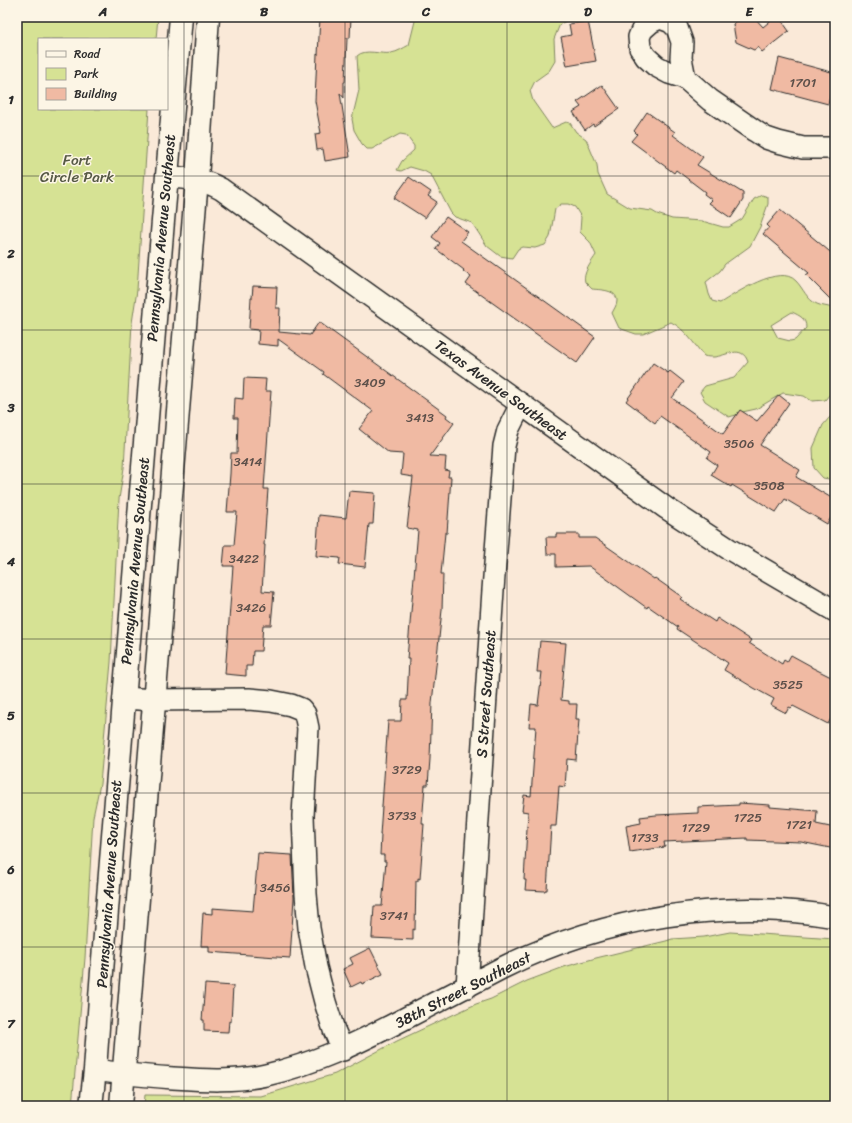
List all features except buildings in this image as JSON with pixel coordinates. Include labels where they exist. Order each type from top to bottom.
[{"type":"highway","name":"Pennsylvania Avenue Southeast","points":[[91,1106],[181,17]]},
{"type":"highway","name":"Pennsylvania Avenue Southeast","points":[[121,1106],[197,179],[208,17]]},
{"type":"street","points":[[685,78],[710,100],[766,138],[802,148],[835,148]]},
{"type":"street","name":"Texas Avenue Southeast","points":[[167,177],[197,179],[211,183],[631,484],[710,537],[773,576],[835,611]]},
{"type":"street","name":"S Street Southeast","points":[[467,987],[504,446],[508,430],[521,404]]},
{"type":"street","points":[[124,698],[154,700],[270,701],[301,709],[306,714],[308,728],[303,816],[309,928],[316,967],[334,1030],[343,1050]]},
{"type":"street","name":"38th Street Southeast","points":[[95,1070],[124,1074],[208,1080],[257,1077],[305,1065],[343,1050],[520,960],[559,944],[605,929],[657,918],[704,912],[756,910],[802,912],[835,917]]},
{"type":"green space","name":"Fort Circle Park","points":[[17,17],[158,17],[156,38],[38,38],[38,110],[149,110],[137,290],[132,323],[124,468],[119,499],[111,662],[100,784],[93,817],[85,958],[72,1106],[17,1106]]},
{"type":"green space","points":[[416,17],[574,17],[560,24],[554,39],[555,61],[549,71],[535,81],[530,91],[533,101],[552,128],[566,122],[570,123],[576,132],[586,139],[597,165],[598,174],[607,194],[630,208],[652,211],[672,219],[702,221],[723,227],[729,227],[742,219],[754,199],[762,195],[768,197],[768,204],[760,227],[750,246],[725,264],[720,271],[706,282],[709,294],[712,301],[720,303],[746,287],[769,278],[789,276],[796,281],[810,300],[819,305],[832,308],[835,316],[835,388],[825,400],[812,401],[804,396],[783,393],[756,409],[738,413],[729,417],[705,401],[700,392],[705,386],[734,378],[748,362],[745,357],[742,353],[738,352],[714,357],[704,356],[685,333],[671,322],[643,334],[636,334],[619,328],[612,313],[617,301],[614,294],[607,291],[592,289],[585,282],[584,279],[586,272],[596,255],[590,242],[580,232],[581,217],[575,207],[568,204],[561,204],[555,209],[550,237],[545,245],[535,248],[522,247],[518,249],[512,258],[500,256],[487,246],[472,223],[455,217],[451,213],[431,175],[424,171],[410,167],[401,171],[397,170],[402,161],[414,150],[414,146],[406,135],[400,134],[372,149],[367,149],[362,144],[354,130],[352,119],[359,90],[357,56],[364,52],[394,52],[409,45]],"holes":[[[792,312],[804,320],[806,328],[795,340],[790,341],[778,338],[771,325]]]},
{"type":"green space","points":[[835,413],[835,480],[823,478],[814,468],[813,448],[823,425]]},
{"type":"green space","points":[[730,932],[835,939],[835,1106],[144,1106],[145,1095],[261,1096],[335,1074],[397,1041],[476,1004],[491,999],[527,981],[564,967],[672,939],[704,937]]}]
